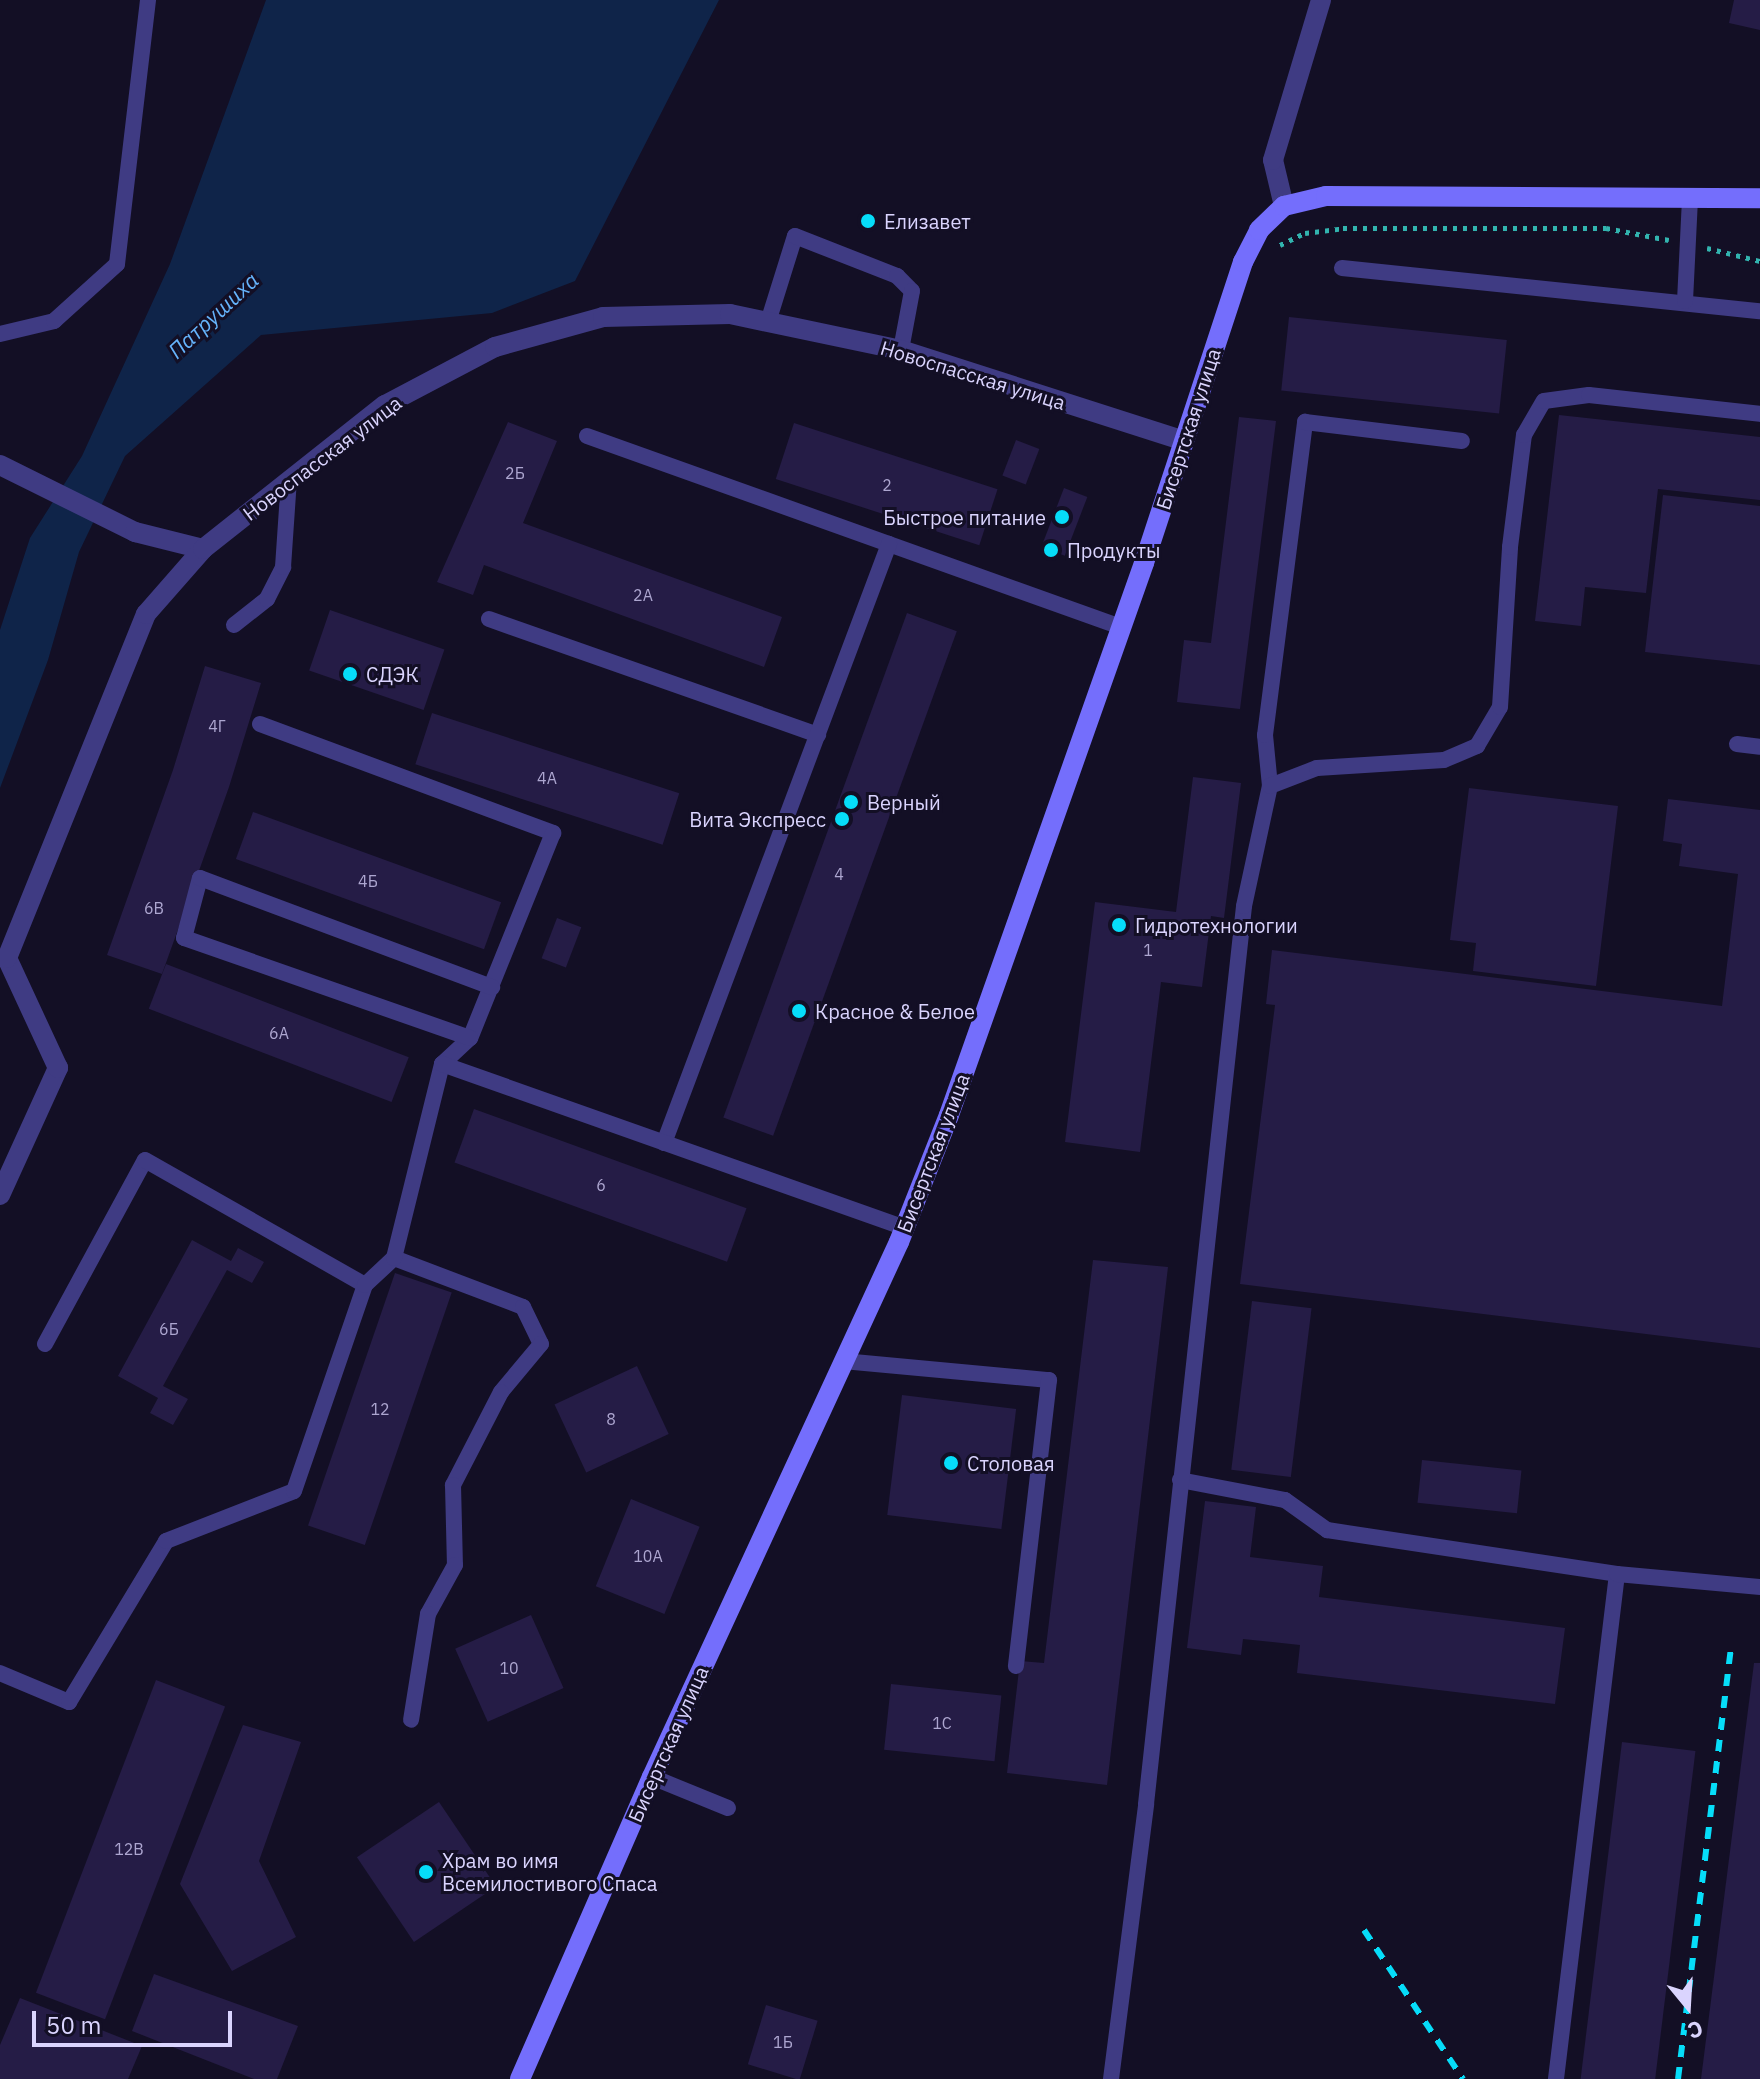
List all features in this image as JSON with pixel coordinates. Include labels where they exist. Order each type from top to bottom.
[{"type":"main road","points":[[1284,206],[1326,196],[1760,198]]},
{"type":"main road","name":"Бисертская улица","points":[[520,2079],[652,1777],[904,1228],[949,1115],[1121,627],[1243,262],[1259,230],[1284,206]]},
{"type":"street","points":[[1284,206],[1273,160],[1321,0]]},
{"type":"street","name":"Новоспасская улица","points":[[0,1195],[58,1068],[7,958],[146,614],[203,549],[385,405],[495,347],[603,317],[730,314],[901,350],[1184,441]]},
{"type":"street","points":[[0,465],[135,532],[203,549]]},
{"type":"lane","points":[[0,334],[54,321],[117,264],[148,0]]},
{"type":"lane","points":[[1685,301],[1690,199]]},
{"type":"lane","points":[[768,322],[795,236],[897,276],[912,291],[901,350]]},
{"type":"lane","points":[[1342,268],[1760,311]]},
{"type":"lane","points":[[1270,786],[1317,768],[1444,760],[1477,746],[1500,707],[1510,547],[1524,435],[1544,401],[1589,395],[1760,414]]},
{"type":"lane","points":[[1111,2079],[1244,906],[1270,786],[1265,735],[1305,422],[1462,441]]},
{"type":"lane","points":[[587,436],[1121,627]]},
{"type":"lane","points":[[234,625],[267,599],[283,567],[289,479]]},
{"type":"lane","points":[[664,1143],[889,544]]},
{"type":"lane","points":[[489,619],[818,735]]},
{"type":"lane","points":[[0,1673],[69,1702],[166,1541],[294,1491],[365,1285],[394,1258],[442,1064],[470,1038],[553,833],[260,724]]},
{"type":"lane","points":[[1737,744],[1760,747]]},
{"type":"lane","points":[[470,1038],[184,938],[200,878],[492,987]]},
{"type":"lane","points":[[442,1064],[904,1228]]},
{"type":"lane","points":[[45,1344],[145,1160],[365,1285]]},
{"type":"lane","points":[[394,1258],[523,1307],[541,1344],[501,1392],[453,1485],[455,1565],[428,1614],[411,1720]]},
{"type":"lane","points":[[843,1361],[1049,1380],[1016,1666]]},
{"type":"lane","points":[[1180,1480],[1285,1500],[1327,1530],[1617,1574],[1760,1587]]},
{"type":"lane","points":[[1556,2079],[1617,1574]]},
{"type":"lane","points":[[652,1777],[728,1808]]},
{"type":"water","name":"Патрушиха","points":[[266,0],[719,0],[575,281],[492,313],[261,335],[125,456],[79,552],[48,660],[0,788],[0,630],[30,538],[82,456],[170,264]]},
{"type":"building","points":[[1734,0],[1760,0],[1760,30],[1729,23]]},
{"type":"building","points":[[1289,317],[1507,340],[1499,413],[1281,391]]},
{"type":"building","points":[[1559,415],[1760,437],[1760,500],[1658,489],[1646,593],[1585,587],[1581,626],[1535,621]]},
{"type":"building","points":[[1239,417],[1276,421],[1240,709],[1177,702],[1184,640],[1211,643]]},
{"type":"building","points":[[508,422],[557,441],[523,523],[782,617],[764,667],[484,565],[473,595],[437,582]]},
{"type":"building","points":[[794,423],[998,489],[979,545],[776,479]]},
{"type":"building","points":[[1016,440],[1039,449],[1026,484],[1002,475]]},
{"type":"building","points":[[1064,488],[1087,497],[1065,556],[1041,547]]},
{"type":"building","points":[[1663,495],[1760,506],[1760,665],[1645,652]]},
{"type":"building","points":[[330,610],[444,649],[424,710],[309,671]]},
{"type":"building","points":[[907,613],[957,631],[773,1136],[723,1118]]},
{"type":"building","points":[[205,666],[261,683],[229,787],[162,974],[107,955],[173,770]]},
{"type":"building","points":[[432,713],[679,793],[663,845],[415,764]]},
{"type":"building","points":[[1193,777],[1241,783],[1224,918],[1211,916],[1202,987],[1161,982],[1140,1152],[1065,1142],[1095,902],[1176,912]]},
{"type":"building","points":[[1469,788],[1618,806],[1596,986],[1473,971],[1476,943],[1450,940]]},
{"type":"building","points":[[1668,799],[1760,810],[1760,1348],[1240,1284],[1275,1005],[1266,1004],[1272,950],[1722,1006],[1738,874],[1679,866],[1682,844],[1663,841]]},
{"type":"building","points":[[253,812],[501,902],[484,949],[236,859]]},
{"type":"building","points":[[557,918],[581,927],[566,967],[542,958]]},
{"type":"building","points":[[166,964],[409,1057],[392,1102],[149,1009]]},
{"type":"building","points":[[474,1109],[747,1208],[727,1262],[455,1163]]},
{"type":"building","points":[[192,1240],[231,1261],[238,1248],[264,1262],[252,1283],[227,1270],[163,1386],[188,1399],[173,1425],[150,1413],[158,1398],[118,1376]]},
{"type":"building","points":[[1093,1260],[1168,1267],[1107,1785],[1007,1773],[1020,1661],[1044,1663]]},
{"type":"building","points":[[395,1273],[452,1293],[365,1545],[308,1525]]},
{"type":"building","points":[[1252,1301],[1312,1308],[1291,1477],[1231,1470]]},
{"type":"building","points":[[637,1366],[669,1434],[586,1472],[555,1404]]},
{"type":"building","name":"Столовая","points":[[902,1395],[1016,1409],[1001,1529],[887,1515]]},
{"type":"building","points":[[1422,1460],[1521,1470],[1517,1513],[1418,1503]]},
{"type":"building","points":[[631,1499],[700,1527],[664,1614],[596,1586]]},
{"type":"building","points":[[1205,1501],[1256,1507],[1250,1557],[1323,1566],[1319,1597],[1565,1628],[1555,1704],[1297,1673],[1300,1645],[1243,1639],[1241,1655],[1187,1648]]},
{"type":"building","points":[[531,1615],[564,1688],[488,1722],[455,1649]]},
{"type":"building","points":[[1754,1663],[1760,1663],[1760,2079],[1701,2079]]},
{"type":"building","points":[[156,1680],[225,1707],[105,2019],[36,1993]]},
{"type":"building","points":[[891,1684],[1001,1696],[994,1761],[884,1750]]},
{"type":"building","points":[[243,1725],[301,1742],[259,1861],[296,1937],[232,1971],[180,1884]]},
{"type":"building","points":[[1622,1742],[1695,1751],[1655,2079],[1581,2079]]},
{"type":"building","name":"Храм во имя Всемилостивого Спаса","points":[[439,1802],[496,1887],[414,1942],[357,1857]]},
{"type":"building","points":[[154,1974],[298,2026],[277,2079],[254,2079],[132,2031]]},
{"type":"building","points":[[20,1998],[142,2046],[128,2079],[0,2079],[0,2045]]},
{"type":"building","points":[[766,2005],[818,2021],[800,2079],[748,2064]]},
{"type":"railway","points":[[1678,2079],[1731,1645]]},
{"type":"railway","points":[[1364,1930],[1463,2079]]},
{"type":"place","name":"Елизавет","points":[[868,221]]},
{"type":"place","name":"Быстрое питание","points":[[1062,517]]},
{"type":"place","name":"Продукты","points":[[1051,550]]},
{"type":"place","name":"СДЭК","points":[[350,674]]},
{"type":"place","name":"Верный","points":[[851,802]]},
{"type":"place","name":"Вита Экспресс","points":[[842,819]]},
{"type":"place","name":"Гидротехнологии","points":[[1119,925]]},
{"type":"place","name":"Красное & Белое","points":[[799,1011]]},
{"type":"place","name":"Столовая","points":[[951,1463]]},
{"type":"place","name":"Храм во имя Всемилостивого Спаса","points":[[426,1872]]}]
